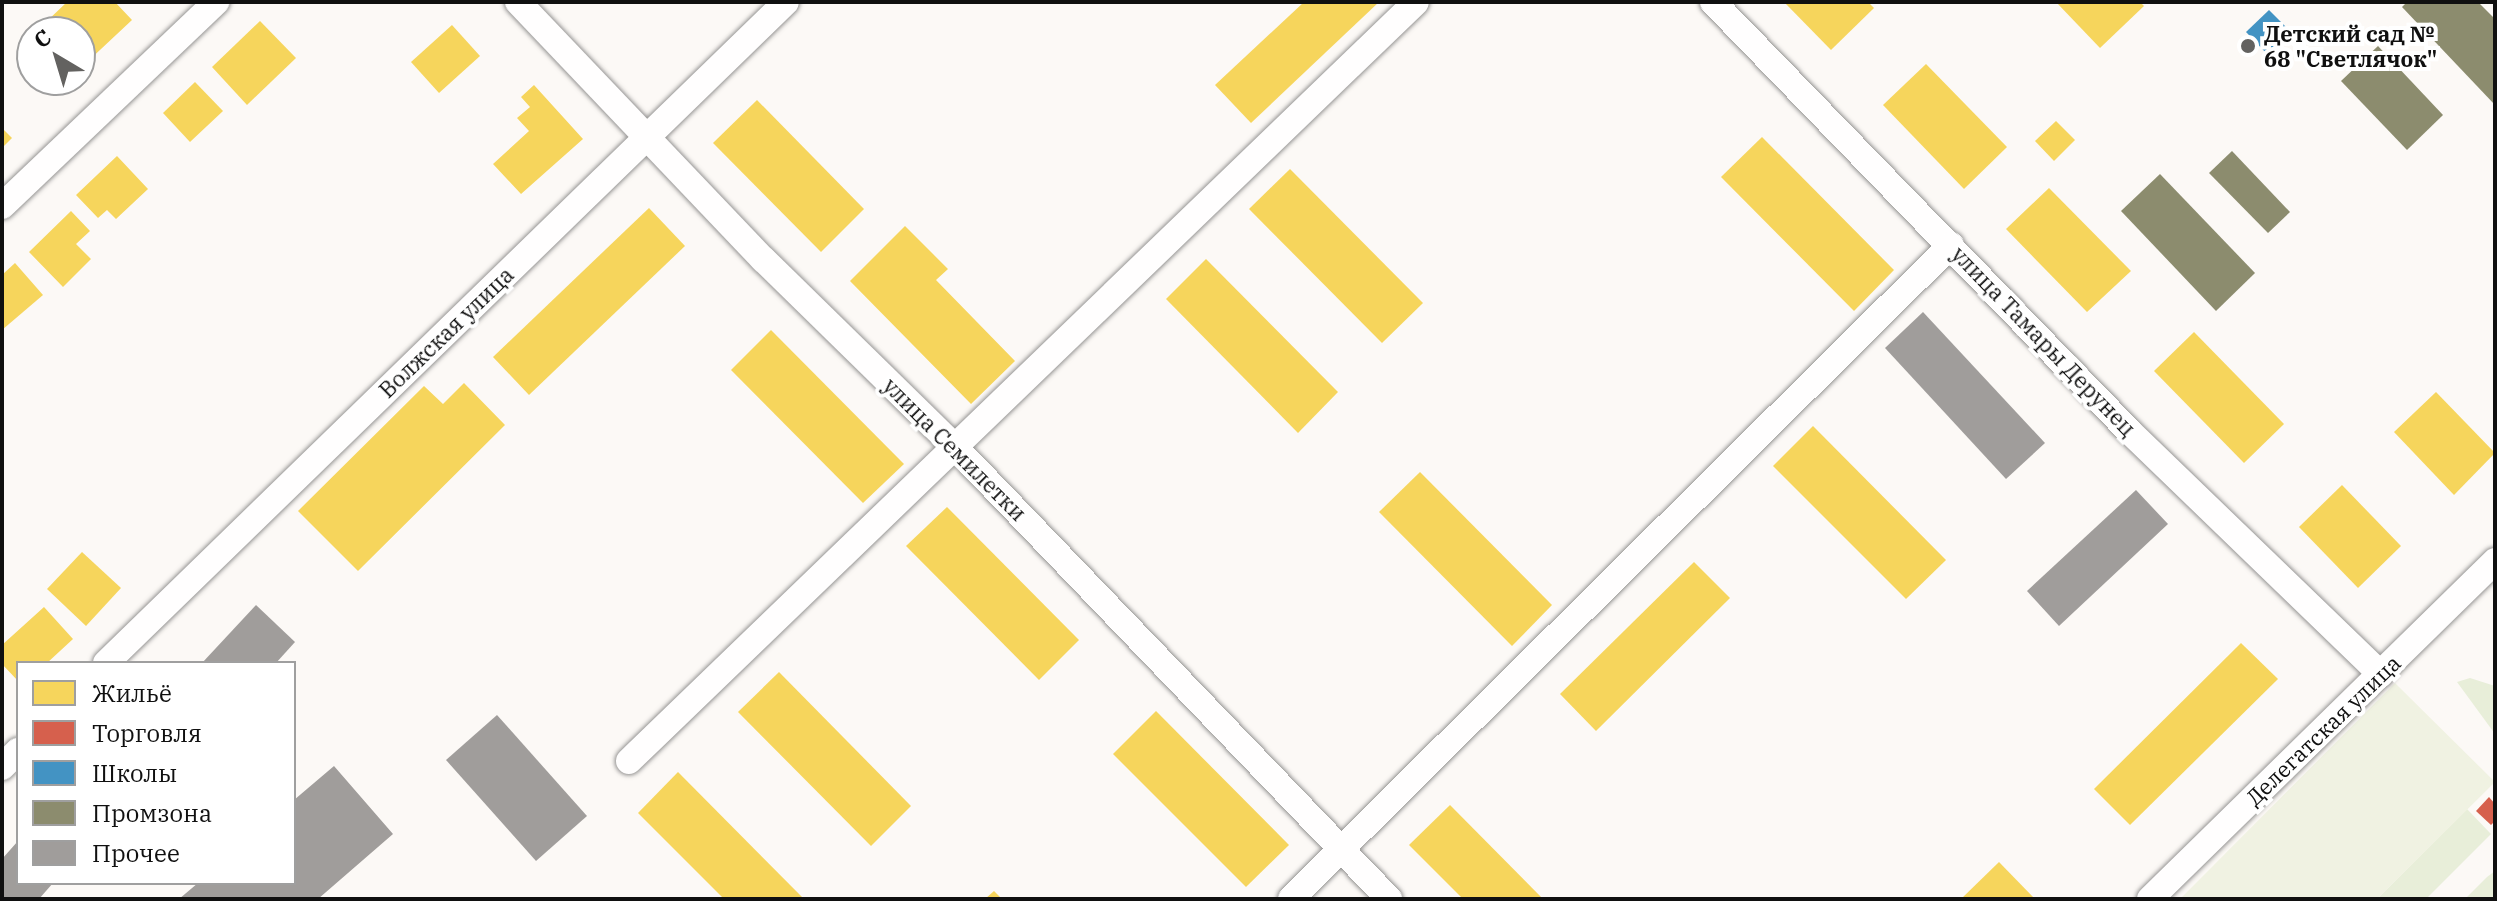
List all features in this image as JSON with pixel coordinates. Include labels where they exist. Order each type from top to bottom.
[{"type":"street","points":[[2,206],[216,2]]},
{"type":"street","name":"улица Семилетки","points":[[518,2],[764,260],[955,447],[1389,899]]},
{"type":"street","name":"Волжская улица","points":[[108,661],[786,2]]},
{"type":"street","points":[[629,761],[1416,2]]},
{"type":"street","name":"улица Тамары Дерунец","points":[[1713,2],[2129,431],[2381,674]]},
{"type":"street","points":[[1291,899],[1951,245]]},
{"type":"street","name":"Делегатская улица","points":[[2150,899],[2495,561]]},
{"type":"green space","points":[[2470,678],[2495,686],[2495,734],[2457,682]]},
{"type":"green space","points":[[2395,683],[2495,782],[2377,899],[2180,899]]},
{"type":"green space","points":[[2467,809],[2491,834],[2426,899],[2377,899]]},
{"type":"green space","points":[[2495,871],[2495,899],[2465,899],[2487,877]]},
{"type":"building: Жильё","points":[[67,2],[115,2],[132,20],[96,54],[96,16],[52,16]]},
{"type":"building: Жильё","points":[[1304,2],[1379,2],[1251,123],[1215,85]]},
{"type":"building: Жильё","points":[[1784,2],[1868,2],[1874,8],[1831,50]]},
{"type":"building: Жильё","points":[[2056,2],[2140,2],[2144,6],[2100,48]]},
{"type":"building: Жильё","points":[[260,21],[296,58],[247,105],[212,67]]},
{"type":"building: Жильё","points":[[452,25],[480,56],[439,93],[411,62]]},
{"type":"building: Жильё","points":[[1926,64],[2007,147],[1964,189],[1883,105]]},
{"type":"building: Жильё","points":[[195,82],[223,111],[190,142],[163,113]]},
{"type":"building: Жильё","points":[[534,85],[583,139],[521,194],[493,164],[529,131],[517,118],[530,107],[521,97]]},
{"type":"building: Жильё","points":[[757,100],[864,209],[821,252],[713,143]]},
{"type":"building: Жильё","points":[[2056,121],[2075,140],[2054,161],[2035,141]]},
{"type":"building: Жильё","points":[[2,128],[12,138],[2,148]]},
{"type":"building: Жильё","points":[[1762,137],[1894,270],[1854,311],[1721,177]]},
{"type":"building: Жильё","points":[[117,156],[148,189],[116,219],[107,210],[98,218],[76,195]]},
{"type":"building: Жильё","points":[[1290,169],[1423,303],[1382,343],[1249,209]]},
{"type":"building: Жильё","points":[[2049,188],[2131,271],[2087,312],[2006,229]]},
{"type":"building: Жильё","points":[[649,208],[685,246],[529,395],[493,357]]},
{"type":"building: Жильё","points":[[71,211],[90,231],[76,244],[91,259],[63,287],[29,252]]},
{"type":"building: Жильё","points":[[905,226],[948,269],[936,280],[1015,361],[971,404],[850,281]]},
{"type":"building: Жильё","points":[[1206,259],[1338,392],[1298,433],[1166,299]]},
{"type":"building: Жильё","points":[[15,263],[43,295],[2,330],[2,275]]},
{"type":"building: Жильё","points":[[771,330],[904,464],[863,503],[731,370]]},
{"type":"building: Жильё","points":[[2194,332],[2284,424],[2244,463],[2154,371]]},
{"type":"building: Жильё","points":[[464,383],[505,425],[358,571],[298,511],[424,386],[443,404]]},
{"type":"building: Жильё","points":[[2436,392],[2495,453],[2454,495],[2394,432]]},
{"type":"building: Жильё","points":[[1813,426],[1946,560],[1906,599],[1773,466]]},
{"type":"building: Жильё","points":[[1420,472],[1552,605],[1512,646],[1379,512]]},
{"type":"building: Жильё","points":[[2342,485],[2401,546],[2358,588],[2299,527]]},
{"type":"building: Жильё","points":[[947,507],[1079,640],[1039,680],[906,546]]},
{"type":"building: Жильё","points":[[82,552],[121,588],[86,626],[47,589]]},
{"type":"building: Жильё","points":[[1694,562],[1730,598],[1596,731],[1560,694]]},
{"type":"building: Жильё","points":[[44,607],[73,639],[49,661],[16,661],[16,679],[2,664],[2,645]]},
{"type":"building: Жильё","points":[[2241,643],[2278,679],[2130,825],[2094,789]]},
{"type":"building: Жильё","points":[[779,672],[911,806],[871,846],[738,712]]},
{"type":"building: Жильё","points":[[1156,711],[1289,845],[1246,887],[1113,754]]},
{"type":"building: Жильё","points":[[678,772],[804,899],[724,899],[638,813]]},
{"type":"building: Жильё","points":[[1450,805],[1543,899],[1463,899],[1409,845]]},
{"type":"building: Жильё","points":[[1999,862],[2035,899],[1961,899]]},
{"type":"building: Жильё","points":[[994,891],[1002,899],[985,899]]},
{"type":"building: Торговля","points":[[2489,797],[2495,804],[2495,821],[2491,825],[2476,811]]},
{"type":"building: Школы","points":[[2269,10],[2292,33],[2268,55],[2246,32]]},
{"type":"building: Промзона","points":[[2407,2],[2478,2],[2495,19],[2495,105],[2402,7]]},
{"type":"building: Промзона","points":[[2378,46],[2443,115],[2407,150],[2341,81]]},
{"type":"building: Промзона","points":[[2232,151],[2290,212],[2268,233],[2209,173]]},
{"type":"building: Промзона","points":[[2160,174],[2255,273],[2216,311],[2121,211]]},
{"type":"building: Прочее","points":[[1923,312],[2045,443],[2006,479],[1885,348]]},
{"type":"building: Прочее","points":[[2136,490],[2168,524],[2059,626],[2027,591]]},
{"type":"building: Прочее","points":[[256,605],[295,642],[278,661],[204,661]]},
{"type":"building: Прочее","points":[[497,715],[587,816],[536,861],[446,760]]},
{"type":"building: Прочее","points":[[334,766],[393,834],[318,899],[179,899],[196,885],[296,885],[296,798]]},
{"type":"building: Прочее","points":[[16,843],[16,885],[51,885],[39,899],[2,899],[2,859]]},
{"type":"place","name":"Детский сад № 68 \"Светлячок\"","points":[[2248,46]]}]
